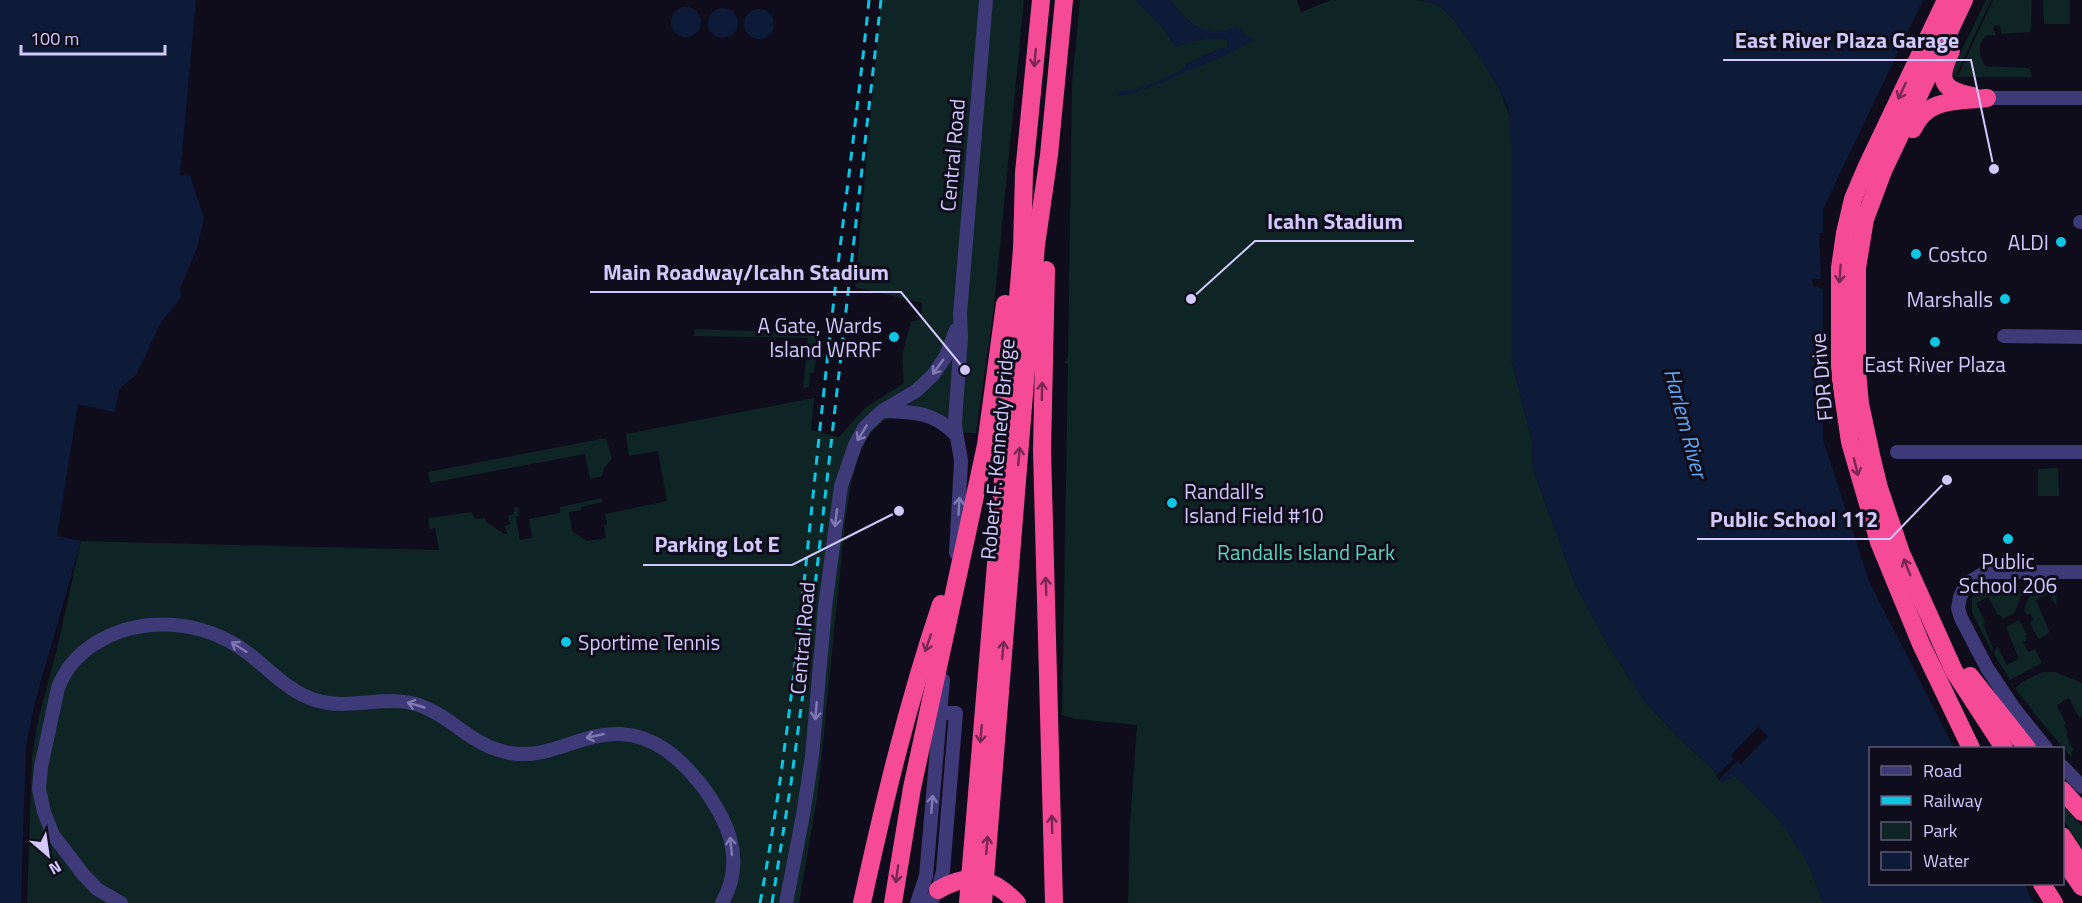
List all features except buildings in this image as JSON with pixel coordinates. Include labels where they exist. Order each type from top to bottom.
[{"type":"highway","name":"Robert F. Kennedy Bridge","points":[[968,903],[1022,249],[1024,173],[1041,0]]},
{"type":"highway","name":"Robert F. Kennedy Bridge","points":[[983,903],[1036,245],[1049,155],[1064,0]]},
{"type":"highway","name":"FDR Drive","points":[[1946,0],[1853,199],[1845,233],[1839,285],[1839,374],[1850,442],[1879,542],[1921,644],[1971,747]]},
{"type":"highway","name":"FDR Drive","points":[[1931,620],[1914,586],[1890,522],[1863,423],[1856,339],[1859,252],[1865,219],[1877,186],[1964,0]]},
{"type":"highway","points":[[1972,0],[1970,10],[1948,59],[1944,78],[1952,91],[1987,98]]},
{"type":"highway","points":[[1859,252],[1892,174],[1923,112],[1936,105],[1987,98]]},
{"type":"highway","points":[[1049,155],[1050,210],[1043,345],[1042,438],[1054,903]]},
{"type":"highway","points":[[893,903],[912,788],[991,413],[1010,248],[1024,173]]},
{"type":"highway","points":[[862,903],[919,669],[968,529]]},
{"type":"highway","points":[[1931,620],[1954,671],[2003,747]]},
{"type":"highway","points":[[1931,620],[1976,685],[2026,747]]},
{"type":"highway","points":[[1921,644],[1988,747]]},
{"type":"highway","points":[[2064,792],[2082,812]]},
{"type":"highway","points":[[2064,839],[2082,866]]},
{"type":"highway","points":[[2064,861],[2082,887]]},
{"type":"highway","points":[[934,896],[959,879],[978,879],[999,887],[1017,903]]},
{"type":"highway","points":[[2043,885],[2054,903]]},
{"type":"street","name":"Central Road","points":[[916,903],[926,876],[958,519],[961,455],[955,434],[961,338],[960,314],[986,0]]},
{"type":"street","points":[[1987,98],[2082,98]]},
{"type":"street","name":"Central Road","points":[[786,903],[812,756],[825,607],[841,486],[865,427],[882,411],[916,391],[940,366],[953,341],[960,314]]},
{"type":"street","points":[[2004,336],[2082,337]]},
{"type":"street","points":[[882,411],[923,413],[939,421],[955,434]]},
{"type":"street","points":[[1897,452],[2082,452]]},
{"type":"street","points":[[2045,747],[1987,668],[1959,613],[1959,603],[1964,587],[1972,579],[1986,572],[2082,572]]},
{"type":"street","points":[[121,903],[97,889],[53,835],[41,801],[41,767],[58,688],[62,677],[72,663],[88,648],[109,636],[137,628],[163,625],[201,630],[231,642],[248,653],[291,689],[315,700],[338,704],[388,701],[419,705],[440,715],[480,744],[502,751],[522,754],[547,752],[586,738],[605,734],[627,734],[652,741],[671,752],[685,765],[716,805],[725,821],[731,838],[733,858],[728,890],[722,903]]},
{"type":"street","points":[[934,896],[943,871],[956,713],[939,712]]},
{"type":"street","points":[[2064,768],[2082,787]]},
{"type":"green space","points":[[881,0],[1024,0],[994,307],[976,433],[945,432],[930,419],[893,417],[883,421],[868,436],[858,458],[845,522],[818,792],[799,903],[27,903],[32,757],[38,720],[57,649],[81,541],[439,550],[435,528],[430,529],[428,518],[472,512],[475,519],[485,518],[486,522],[504,534],[508,534],[504,526],[510,524],[508,516],[514,514],[514,508],[518,507],[519,516],[516,517],[520,540],[532,538],[529,519],[560,513],[560,507],[602,498],[602,502],[581,507],[582,510],[569,512],[572,531],[587,541],[606,538],[605,514],[667,501],[658,451],[629,456],[626,434],[814,398],[811,430],[839,437],[865,408],[904,383],[902,355],[911,322],[921,319],[922,303],[855,287]]},
{"type":"green space","name":"Randalls Island Park","points":[[1080,0],[1136,0],[1162,27],[1176,47],[1207,39],[1227,40],[1228,48],[1219,49],[1186,65],[1186,70],[1227,54],[1252,40],[1237,28],[1215,31],[1198,27],[1170,0],[1297,0],[1301,12],[1331,0],[1420,0],[1440,6],[1454,20],[1500,90],[1511,120],[1511,358],[1532,442],[1533,469],[1574,582],[1608,645],[1646,703],[1718,774],[1722,783],[1734,776],[1776,816],[1801,851],[1823,903],[1128,903],[1130,824],[1137,725],[1075,719],[1062,715],[1068,364],[1065,363],[1068,356],[1072,83]]},
{"type":"green space","points":[[1986,0],[1991,0],[1956,75],[1958,76],[1993,0],[2032,0],[2030,32],[2001,34],[2000,26],[1995,25],[1993,28],[1996,35],[1985,36],[1980,51],[1985,66],[2029,68],[2032,77],[1957,77],[1952,74]]},
{"type":"green space","points":[[2043,0],[2070,0],[2070,24],[2044,24]]},
{"type":"green space","points":[[695,329],[820,333],[814,372],[810,373],[809,387],[803,388],[808,338],[694,336]]},
{"type":"green space","points":[[606,438],[612,459],[604,468],[602,476],[590,479],[585,454],[430,483],[428,472]]},
{"type":"green space","points":[[2058,468],[2059,496],[2038,496],[2038,469]]},
{"type":"green space","points":[[1986,589],[2020,589],[2022,593],[2015,612],[2003,619],[1998,615],[1988,597],[1976,603],[1985,622],[1983,624],[1993,648],[1992,652],[1972,612],[1972,597]]},
{"type":"green space","points":[[2038,590],[2057,590],[2056,606],[2049,594],[2036,600],[2049,631],[2048,634],[2038,639],[2030,623],[2033,619],[2030,613],[2027,615],[2024,610],[2029,597]]},
{"type":"green space","points":[[2019,620],[2027,634],[2025,636],[2027,640],[2023,642],[2028,652],[2035,649],[2042,663],[2010,680],[1994,654],[1997,646],[2007,665],[2019,659],[2006,627]]},
{"type":"green space","points":[[2042,672],[2055,672],[2082,683],[2082,718],[2079,717],[2069,698],[2057,705],[2066,724],[2064,725],[2068,733],[2066,735],[2073,749],[2071,757],[2015,688]]},
{"type":"green space","points":[[2064,805],[2082,826],[2082,849],[2064,821]]},
{"type":"water","points":[[0,0],[196,0],[180,175],[190,176],[204,218],[197,248],[180,288],[181,297],[162,321],[136,375],[120,388],[114,412],[78,404],[57,536],[81,541],[35,702],[26,746],[21,903],[0,903]]},
{"type":"water","points":[[1136,0],[1170,0],[1198,27],[1215,31],[1237,27],[1253,40],[1161,83],[1132,94],[1117,96],[1122,91],[1137,89],[1162,79],[1219,49],[1228,47],[1227,40],[1207,39],[1176,47],[1162,27]]},
{"type":"water","name":"Harlem River","points":[[1420,0],[1923,0],[1823,209],[1823,233],[1819,233],[1821,279],[1812,280],[1813,286],[1823,289],[1823,440],[1869,581],[1953,747],[1869,747],[1869,885],[2025,885],[2034,903],[1823,903],[1800,850],[1775,816],[1734,776],[1722,783],[1718,774],[1646,703],[1608,645],[1574,582],[1533,469],[1532,442],[1511,358],[1509,110],[1500,90],[1472,45],[1454,20],[1440,6]]},
{"type":"water","points":[[686,7],[697,11],[701,22],[697,33],[686,37],[675,33],[671,22],[675,11]]},
{"type":"water","points":[[723,8],[734,12],[738,23],[734,34],[723,38],[712,34],[708,23],[712,12]]},
{"type":"water","points":[[759,9],[770,13],[774,24],[770,35],[759,39],[748,35],[744,24],[748,13]]},
{"type":"pier","points":[[1758,727],[1768,736],[1741,764],[1738,761],[1719,780],[1716,776],[1734,758],[1731,755]]},
{"type":"railway","points":[[760,903],[790,708],[830,333],[869,0]]},
{"type":"railway","points":[[772,903],[803,693],[881,0]]},
{"type":"place","name":"East River Plaza Garage","points":[[1994,169]]},
{"type":"place","name":"ALDI","points":[[2061,242]]},
{"type":"place","name":"Costco","points":[[1916,254]]},
{"type":"place","name":"Icahn Stadium","points":[[1191,299]]},
{"type":"place","name":"Marshalls","points":[[2005,299]]},
{"type":"place","name":"A Gate, Wards Island WRRF","points":[[894,337]]},
{"type":"place","name":"East River Plaza","points":[[1935,342]]},
{"type":"place","name":"Main Roadway/Icahn Stadium","points":[[965,370]]},
{"type":"place","name":"Public School 112","points":[[1947,480]]},
{"type":"place","name":"Randall's Island Field #10","points":[[1172,503]]},
{"type":"place","name":"Parking Lot E","points":[[899,511]]},
{"type":"place","name":"Public School 206","points":[[2008,539]]},
{"type":"place","name":"Sportime Tennis","points":[[566,642]]}]
